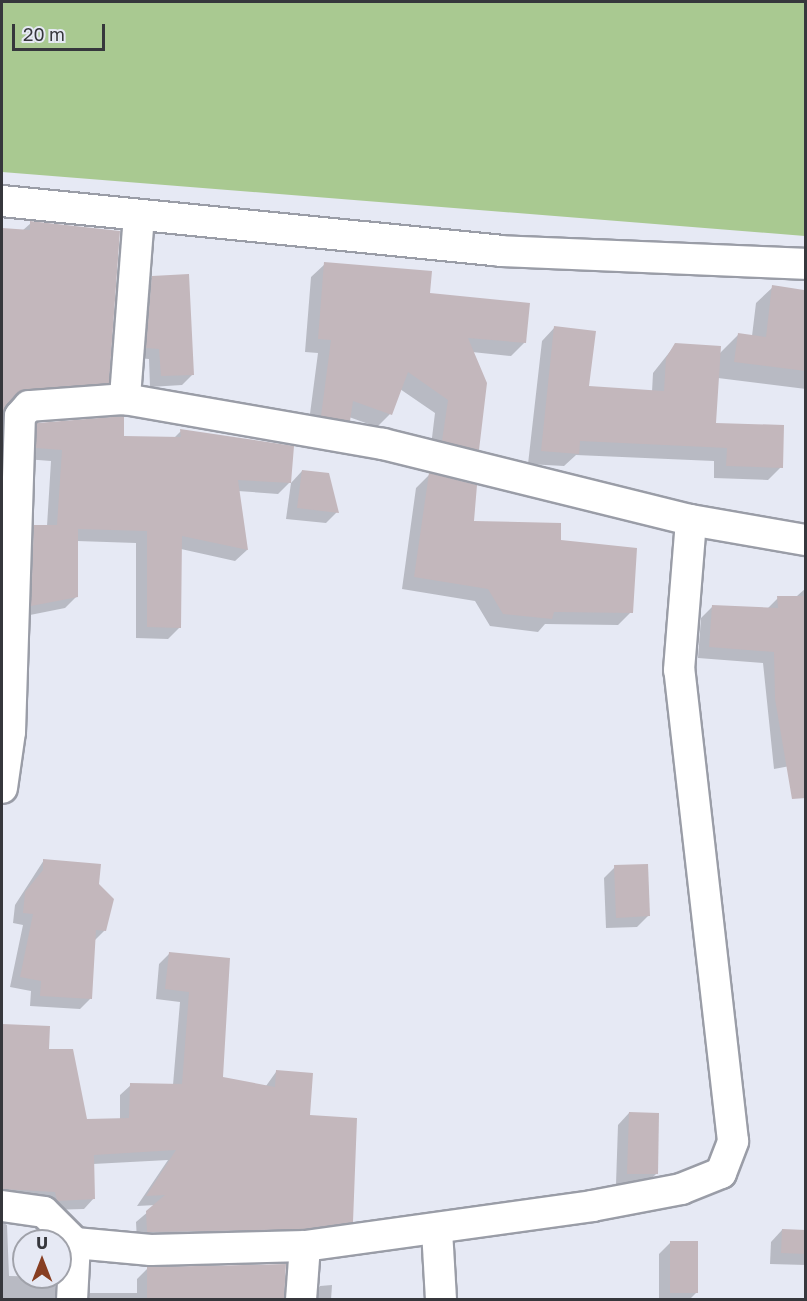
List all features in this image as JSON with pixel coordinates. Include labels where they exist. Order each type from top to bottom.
[{"type":"street","points":[[2,201],[499,251],[806,264]]},
{"type":"street","points":[[125,399],[139,215]]},
{"type":"street","points":[[2,788],[10,732],[20,416],[29,406],[125,399],[383,444],[692,520],[806,540]]},
{"type":"street","points":[[2,1206],[44,1212],[75,1243],[151,1250],[305,1246],[437,1230],[681,1189],[721,1173],[729,1157],[733,1141],[679,670],[692,520]]},
{"type":"street","points":[[437,1230],[441,1299]]},
{"type":"street","points":[[72,1299],[75,1243]]},
{"type":"street","points":[[301,1299],[305,1246]]},
{"type":"green space","points":[[2,2],[805,2],[805,236],[2,172]]},
{"type":"building","points":[[30,221],[120,231],[109,383],[17,394],[3,415],[2,447],[2,228],[30,230]]},
{"type":"building","points":[[324,262],[432,271],[430,293],[530,303],[526,343],[468,338],[487,383],[479,450],[442,441],[448,400],[408,372],[392,415],[353,401],[350,421],[321,416],[331,340],[318,339]]},
{"type":"building","points":[[189,274],[194,375],[161,376],[159,349],[146,348],[152,276]]},
{"type":"building","points":[[772,285],[804,290],[806,371],[734,362],[738,333],[766,337]]},
{"type":"building","points":[[554,326],[596,331],[589,386],[664,391],[666,358],[675,343],[721,346],[716,423],[784,425],[783,468],[726,466],[727,448],[580,441],[579,454],[541,451]]},
{"type":"building","points":[[124,416],[124,436],[181,437],[180,429],[294,446],[291,483],[238,480],[248,550],[182,536],[181,628],[147,627],[147,531],[78,529],[78,597],[31,606],[34,525],[57,525],[62,450],[36,448],[37,423]]},
{"type":"building","points":[[302,470],[329,473],[339,513],[297,508]]},
{"type":"building","points":[[429,473],[477,485],[474,521],[561,523],[561,540],[637,548],[633,613],[554,612],[552,619],[503,614],[488,589],[414,577]]},
{"type":"building","points":[[777,596],[806,596],[806,798],[792,799],[775,699],[774,652],[709,647],[712,605],[778,608]]},
{"type":"building","points":[[43,859],[101,864],[99,884],[114,899],[106,931],[96,930],[92,999],[40,996],[41,981],[20,977],[33,914],[23,913],[25,892],[43,870]]},
{"type":"building","points":[[648,864],[650,916],[616,918],[614,865]]},
{"type":"building","points":[[169,952],[230,958],[223,1077],[275,1087],[276,1070],[313,1073],[310,1115],[357,1118],[353,1222],[304,1229],[147,1232],[146,1211],[165,1195],[146,1196],[176,1150],[94,1155],[95,1199],[57,1201],[55,1192],[2,1189],[2,1024],[50,1026],[49,1049],[73,1049],[87,1119],[129,1118],[130,1083],[182,1084],[189,992],[165,989]]},
{"type":"building","points":[[629,1112],[659,1113],[658,1174],[627,1174]]},
{"type":"building","points":[[782,1229],[806,1230],[806,1254],[781,1253]]},
{"type":"building","points":[[670,1241],[698,1241],[698,1293],[670,1293]]},
{"type":"building","points":[[286,1264],[284,1299],[147,1299],[147,1267]]}]
